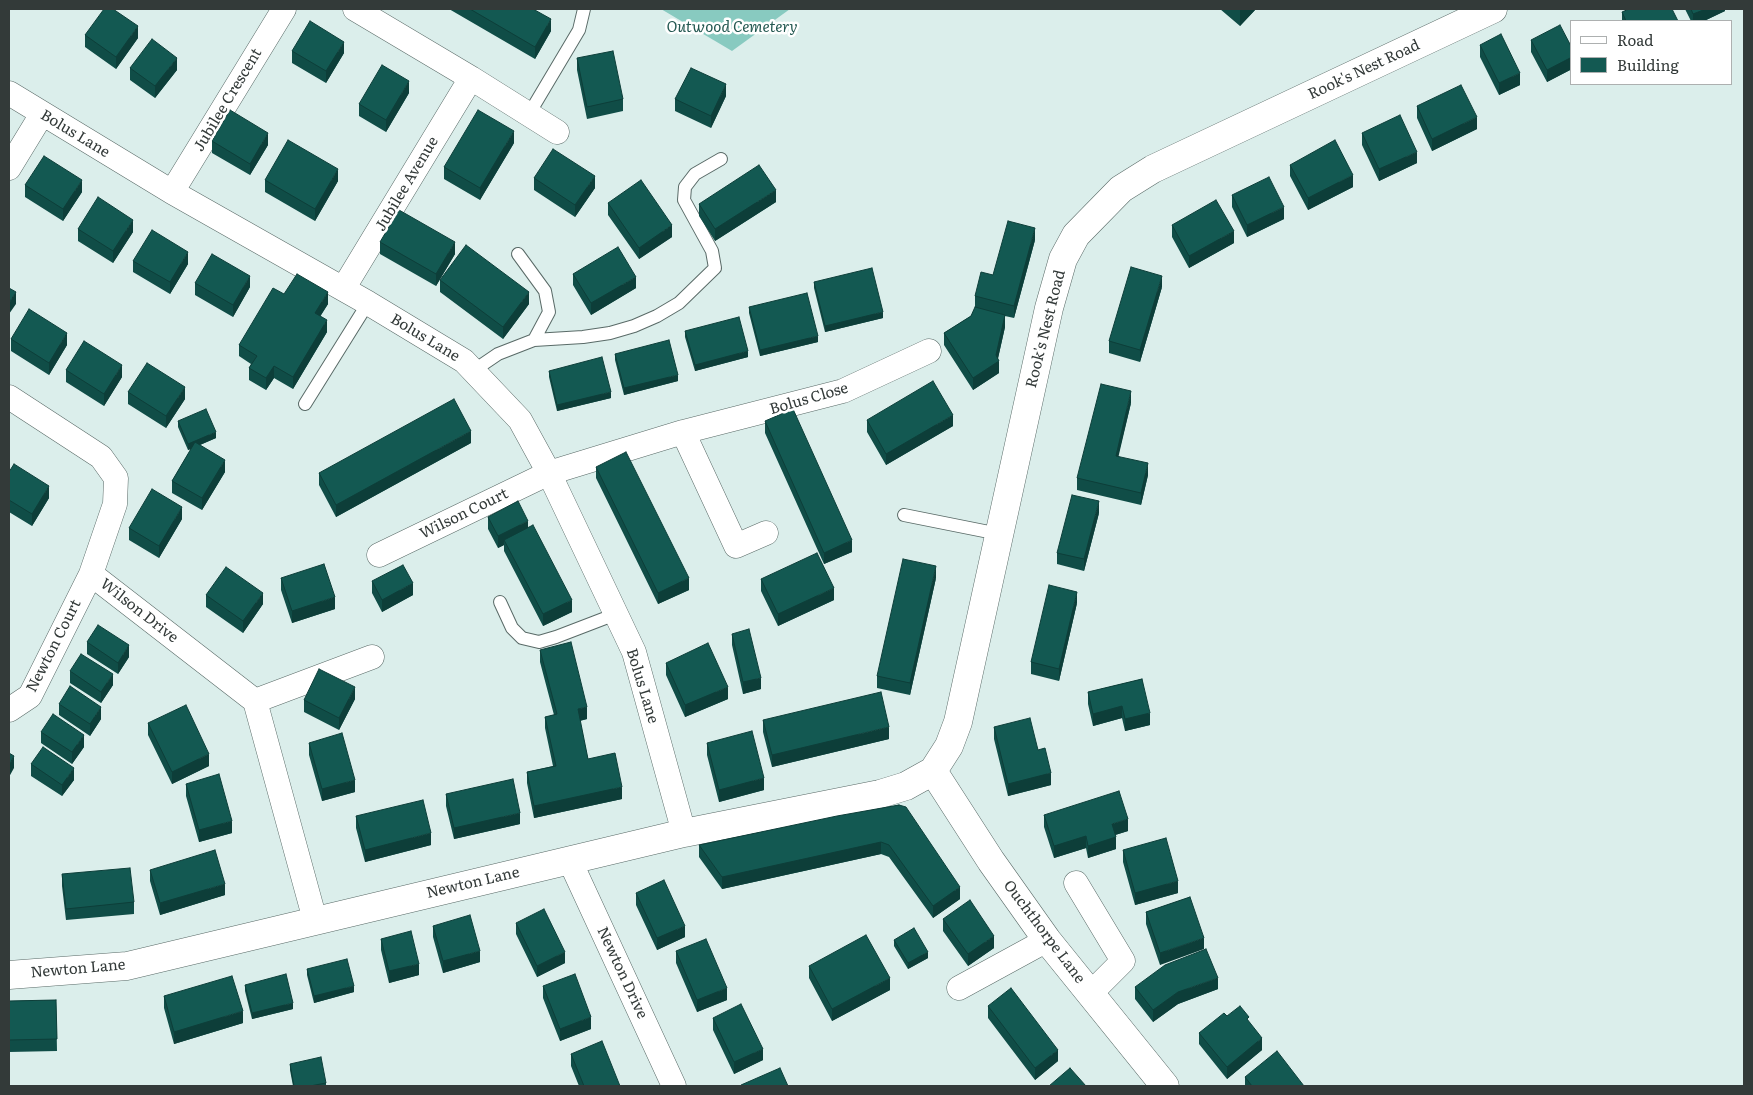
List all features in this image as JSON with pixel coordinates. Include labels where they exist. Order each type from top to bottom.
[{"type":"street","name":"Jubilee Crescent","points":[[172,192],[284,9]]},
{"type":"street","points":[[355,9],[557,132]]},
{"type":"street","name":"Rook's Nest Road","points":[[933,771],[949,746],[958,722],[1049,308],[1063,259],[1076,235],[1121,190],[1153,169],[1493,9]]},
{"type":"street","name":"Jubilee Avenue","points":[[343,289],[471,78]]},
{"type":"street","name":"Bolus Lane","points":[[9,93],[172,192],[368,303],[464,361],[520,420],[549,473],[634,652],[684,833]]},
{"type":"street","points":[[9,168],[42,114]]},
{"type":"street","name":"Bolus Close","points":[[549,473],[683,432],[844,391],[929,351]]},
{"type":"street","name":"Wilson Drive","points":[[9,397],[100,457],[116,478],[115,504],[91,574],[255,701]]},
{"type":"street","points":[[683,432],[736,546],[766,533]]},
{"type":"street","name":"Wilson Court","points":[[379,555],[549,473]]},
{"type":"street","name":"Newton Court","points":[[9,710],[30,696],[91,574]]},
{"type":"street","points":[[315,920],[255,701],[372,656]]},
{"type":"street","name":"Newton Lane","points":[[9,975],[128,966],[684,833],[880,794],[906,786],[933,771]]},
{"type":"street","name":"Ouchthorpe Lane","points":[[933,771],[991,861],[1047,940],[1165,1086]]},
{"type":"street","name":"Newton Drive","points":[[570,861],[674,1086]]},
{"type":"street","points":[[1076,883],[1123,961],[1090,994]]},
{"type":"street","points":[[959,988],[1047,940]]},
{"type":"lane","points":[[528,114],[579,30],[584,9]]},
{"type":"lane","points":[[473,371],[498,354],[534,340],[610,333],[634,326],[657,316],[678,303],[715,268],[712,251],[684,200],[685,186],[695,174],[721,159]]},
{"type":"lane","points":[[518,254],[545,291],[549,312],[534,340]]},
{"type":"lane","points":[[305,404],[368,303]]},
{"type":"lane","points":[[904,515],[1000,534]]},
{"type":"lane","points":[[500,602],[512,628],[522,638],[538,642],[616,614]]},
{"type":"green space","name":"Outwood Cemetery","points":[[661,9],[790,9],[732,51]]},
{"type":"building","points":[[104,9],[113,9],[138,26],[116,57],[85,35]]},
{"type":"building","points":[[470,9],[533,9],[551,19],[535,47]]},
{"type":"building","points":[[1629,9],[1672,9],[1678,20],[1626,20],[1622,12]]},
{"type":"building","points":[[1691,9],[1706,9],[1693,14]]},
{"type":"building","points":[[310,21],[344,42],[326,71],[292,51]]},
{"type":"building","points":[[1560,25],[1570,44],[1570,58],[1547,70],[1531,40]]},
{"type":"building","points":[[1501,34],[1520,73],[1499,83],[1480,45]]},
{"type":"building","points":[[152,39],[177,58],[155,86],[130,68]]},
{"type":"building","points":[[613,51],[623,99],[587,107],[577,58]]},
{"type":"building","points":[[382,65],[409,81],[386,120],[359,104]]},
{"type":"building","points":[[691,68],[726,84],[711,116],[675,99]]},
{"type":"building","points":[[1461,85],[1477,117],[1432,139],[1417,106]]},
{"type":"building","points":[[230,110],[268,133],[250,164],[212,141]]},
{"type":"building","points":[[478,110],[514,131],[480,188],[444,167]]},
{"type":"building","points":[[1400,115],[1417,152],[1379,169],[1362,133]]},
{"type":"building","points":[[288,140],[338,169],[315,209],[265,180]]},
{"type":"building","points":[[1335,140],[1353,175],[1308,198],[1290,165]]},
{"type":"building","points":[[553,149],[595,176],[575,205],[534,178]]},
{"type":"building","points":[[44,156],[82,180],[63,209],[25,185]]},
{"type":"building","points":[[759,165],[776,190],[715,229],[699,204]]},
{"type":"building","points":[[1269,177],[1284,207],[1247,225],[1232,195]]},
{"type":"building","points":[[641,180],[672,225],[639,248],[608,203]]},
{"type":"building","points":[[98,197],[133,220],[113,251],[78,229]]},
{"type":"building","points":[[1216,200],[1234,231],[1189,256],[1172,225]]},
{"type":"building","points":[[399,210],[455,242],[436,274],[380,242]]},
{"type":"building","points":[[1008,221],[1035,228],[1014,306],[975,296],[981,272],[993,275]]},
{"type":"building","points":[[152,230],[188,252],[170,282],[133,261]]},
{"type":"building","points":[[466,245],[529,292],[503,327],[440,280]]},
{"type":"building","points":[[618,247],[636,277],[591,303],[573,274]]},
{"type":"building","points":[[212,254],[250,276],[233,305],[195,283]]},
{"type":"building","points":[[1131,267],[1162,276],[1140,350],[1109,341]]},
{"type":"building","points":[[872,268],[883,312],[825,326],[814,282]]},
{"type":"building","points":[[297,274],[328,292],[315,313],[327,320],[293,377],[274,366],[266,378],[249,368],[257,356],[239,345],[273,288],[284,294]]},
{"type":"building","points":[[9,288],[16,292],[9,303]]},
{"type":"building","points":[[807,293],[818,336],[760,350],[749,307]]},
{"type":"building","points":[[975,307],[1005,315],[996,355],[999,361],[973,378],[944,333],[971,316]]},
{"type":"building","points":[[29,309],[67,333],[49,363],[11,339]]},
{"type":"building","points":[[739,317],[748,351],[695,365],[685,331]]},
{"type":"building","points":[[669,340],[678,375],[624,388],[615,354]]},
{"type":"building","points":[[84,341],[122,365],[104,394],[66,370]]},
{"type":"building","points":[[602,357],[611,392],[557,405],[549,371]]},
{"type":"building","points":[[147,363],[185,387],[166,416],[128,392]]},
{"type":"building","points":[[933,381],[953,415],[886,454],[867,420]]},
{"type":"building","points":[[1101,384],[1131,391],[1116,456],[1148,463],[1141,493],[1077,478]]},
{"type":"building","points":[[454,399],[471,431],[336,505],[319,473]]},
{"type":"building","points":[[206,409],[216,432],[188,444],[178,421]]},
{"type":"building","points":[[793,409],[852,540],[824,553],[765,421]]},
{"type":"building","points":[[195,442],[225,460],[202,498],[172,481]]},
{"type":"building","points":[[626,452],[689,578],[658,593],[596,467]]},
{"type":"building","points":[[14,464],[49,486],[32,514],[9,500],[9,472]]},
{"type":"building","points":[[152,489],[182,507],[159,546],[129,528]]},
{"type":"building","points":[[1072,495],[1099,501],[1084,559],[1057,553]]},
{"type":"building","points":[[518,501],[528,521],[498,536],[488,517]]},
{"type":"building","points":[[533,525],[572,600],[543,614],[504,540]]},
{"type":"building","points":[[817,553],[834,588],[778,614],[761,579]]},
{"type":"building","points":[[903,559],[936,566],[910,683],[877,676]]},
{"type":"building","points":[[324,564],[335,597],[292,611],[281,578]]},
{"type":"building","points":[[403,565],[413,583],[382,600],[372,581]]},
{"type":"building","points":[[226,567],[263,593],[243,621],[206,595]]},
{"type":"building","points":[[1049,585],[1077,592],[1059,669],[1031,662]]},
{"type":"building","points":[[98,625],[129,645],[118,663],[87,642]]},
{"type":"building","points":[[749,629],[761,678],[743,682],[732,634]]},
{"type":"building","points":[[571,642],[587,707],[578,709],[588,759],[615,753],[622,787],[534,806],[527,772],[556,766],[545,717],[557,714],[540,650]]},
{"type":"building","points":[[708,643],[728,687],[685,705],[666,663]]},
{"type":"building","points":[[81,654],[113,674],[101,692],[70,671]]},
{"type":"building","points":[[319,669],[355,687],[339,718],[304,700]]},
{"type":"building","points":[[1142,679],[1150,713],[1125,719],[1122,706],[1093,714],[1088,692]]},
{"type":"building","points":[[70,686],[101,707],[90,724],[59,704]]},
{"type":"building","points":[[881,692],[889,727],[772,755],[763,720]]},
{"type":"building","points":[[186,705],[209,754],[172,772],[148,723]]},
{"type":"building","points":[[53,714],[84,735],[72,752],[41,732]]},
{"type":"building","points":[[1030,718],[1038,750],[1045,748],[1051,773],[1008,784],[994,727]]},
{"type":"building","points":[[752,731],[764,778],[719,790],[707,743]]},
{"type":"building","points":[[342,733],[355,780],[322,789],[309,743]]},
{"type":"building","points":[[43,747],[74,768],[62,785],[31,764]]},
{"type":"building","points":[[9,753],[14,756],[9,765]]},
{"type":"building","points":[[219,774],[232,821],[199,830],[186,784]]},
{"type":"building","points":[[513,779],[520,813],[454,828],[446,794]]},
{"type":"building","points":[[1119,791],[1128,819],[1112,824],[1116,837],[1088,846],[1086,836],[1054,846],[1044,815]]},
{"type":"building","points":[[423,800],[431,833],[365,850],[356,816]]},
{"type":"building","points":[[899,805],[906,807],[960,887],[933,906],[889,845],[881,842],[722,877],[699,845],[837,816]]},
{"type":"building","points":[[1166,838],[1178,881],[1135,893],[1123,850]]},
{"type":"building","points":[[215,850],[225,884],[160,903],[150,870]]},
{"type":"building","points":[[130,868],[134,902],[66,909],[62,874]]},
{"type":"building","points":[[664,880],[685,926],[657,938],[636,893]]},
{"type":"building","points":[[1190,897],[1204,938],[1160,953],[1146,912]]},
{"type":"building","points":[[970,900],[994,936],[968,954],[943,919]]},
{"type":"building","points":[[544,909],[565,952],[537,966],[516,923]]},
{"type":"building","points":[[470,915],[480,951],[443,961],[433,926]]},
{"type":"building","points":[[914,928],[928,952],[908,963],[894,940]]},
{"type":"building","points":[[411,931],[419,964],[389,971],[381,939]]},
{"type":"building","points":[[866,935],[890,978],[832,1009],[809,966]]},
{"type":"building","points":[[706,939],[727,988],[697,1000],[676,951]]},
{"type":"building","points":[[1206,949],[1218,978],[1178,992],[1153,1010],[1135,987],[1165,965]]},
{"type":"building","points":[[347,959],[354,986],[314,996],[307,969]]},
{"type":"building","points":[[286,974],[293,1003],[252,1013],[245,985]]},
{"type":"building","points":[[575,974],[591,1017],[560,1029],[543,986]]},
{"type":"building","points":[[232,976],[243,1011],[174,1032],[164,996]]},
{"type":"building","points":[[1011,988],[1058,1050],[1035,1068],[988,1006]]},
{"type":"building","points":[[56,1000],[57,1039],[9,1040],[9,1001]]},
{"type":"building","points":[[741,1004],[763,1049],[734,1062],[713,1018]]},
{"type":"building","points":[[1240,1006],[1249,1017],[1247,1019],[1262,1038],[1227,1067],[1199,1033],[1224,1013],[1227,1016]]},
{"type":"building","points":[[602,1041],[620,1086],[584,1086],[571,1054]]},
{"type":"building","points":[[1277,1051],[1304,1086],[1252,1086],[1245,1077]]},
{"type":"building","points":[[321,1057],[326,1083],[294,1086],[290,1064]]},
{"type":"building","points":[[780,1068],[788,1086],[741,1085]]},
{"type":"building","points":[[1070,1068],[1086,1086],[1049,1086]]}]
